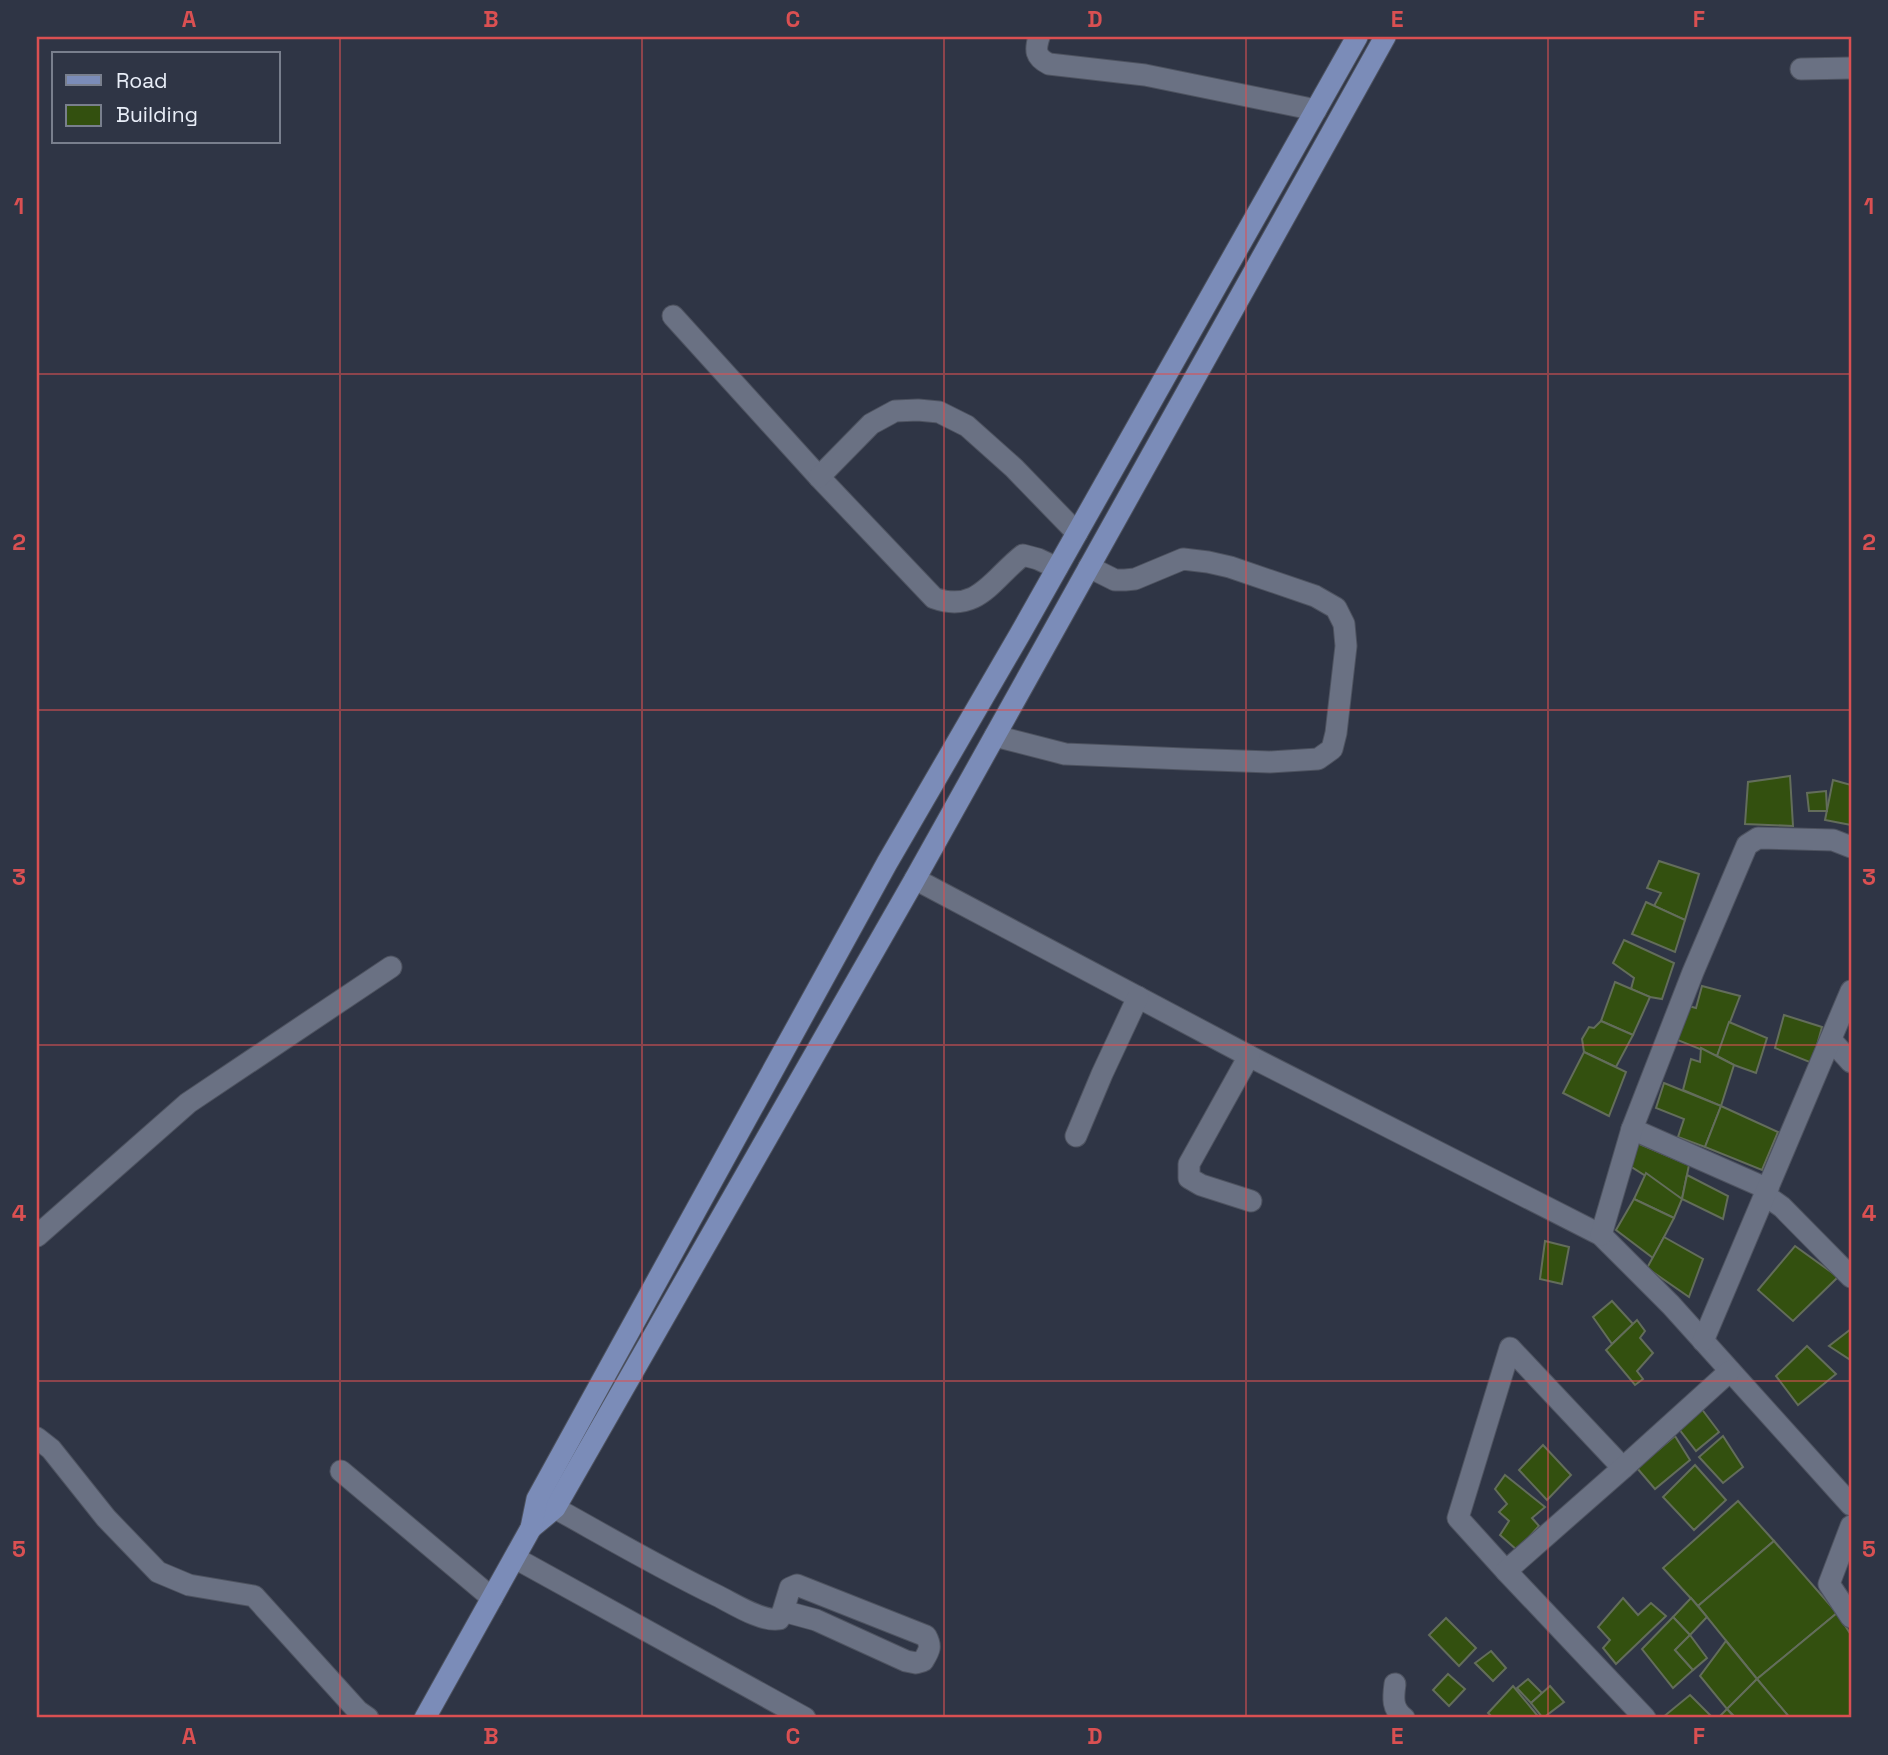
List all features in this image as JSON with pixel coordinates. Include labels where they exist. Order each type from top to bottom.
[{"type":"main road","points":[[425,1718],[531,1528],[537,1499],[887,863],[1357,37]]},
{"type":"main road","points":[[531,1528],[555,1508],[915,879],[1385,37]]},
{"type":"street","points":[[1038,37],[1035,49],[1037,55],[1041,61],[1049,64],[1145,75],[1316,110]]},
{"type":"street","points":[[1801,69],[1851,68]]},
{"type":"street","points":[[673,316],[819,477],[934,598],[954,603],[984,592],[1023,555],[1057,568]]},
{"type":"street","points":[[819,477],[871,424],[895,411],[939,412],[967,426],[1014,468],[1077,533]]},
{"type":"street","points":[[995,736],[1065,754],[1185,759],[1270,762],[1318,759],[1332,749],[1346,646],[1344,624],[1336,608],[1315,596],[1208,562],[1183,559],[1135,579],[1125,580],[1115,580],[1089,567]]},
{"type":"street","points":[[1601,1235],[1632,1129],[1693,972],[1747,845],[1758,838],[1833,840],[1851,847]]},
{"type":"street","points":[[915,879],[1249,1056],[1601,1235],[1671,1305],[1851,1505]]},
{"type":"street","points":[[37,1236],[188,1103],[391,967]]},
{"type":"street","points":[[1703,1341],[1851,991]]},
{"type":"street","points":[[1076,1136],[1138,997]]},
{"type":"street","points":[[1831,1040],[1851,1062]]},
{"type":"street","points":[[1249,1056],[1189,1164],[1189,1178],[1201,1185],[1251,1201]]},
{"type":"street","points":[[1632,1129],[1766,1192],[1851,1277]]},
{"type":"street","points":[[1623,1468],[1510,1348],[1458,1517],[1645,1718]]},
{"type":"street","points":[[1506,1571],[1730,1371]]},
{"type":"street","points":[[37,1438],[51,1449],[106,1518],[158,1572],[189,1585],[254,1596],[358,1711],[368,1718]]},
{"type":"street","points":[[341,1471],[492,1598]]},
{"type":"street","points":[[555,1508],[663,1569],[746,1610],[774,1620],[779,1619],[790,1588],[797,1585],[926,1636],[930,1644],[929,1651],[923,1661],[906,1661],[816,1620],[783,1611]]},
{"type":"street","points":[[1851,1525],[1829,1584],[1851,1617]]},
{"type":"street","points":[[515,1558],[805,1718]]},
{"type":"street","points":[[1395,1684],[1393,1702],[1398,1714],[1404,1718]]},
{"type":"building","points":[[1790,776],[1793,826],[1745,824],[1748,782]]},
{"type":"building","points":[[1833,780],[1851,785],[1851,825],[1825,820]]},
{"type":"building","points":[[1826,791],[1827,811],[1809,811],[1807,793]]},
{"type":"building","points":[[1659,861],[1699,874],[1685,920],[1654,906],[1661,893],[1647,888]]},
{"type":"building","points":[[1646,902],[1685,920],[1675,952],[1632,934]]},
{"type":"building","points":[[1624,940],[1674,963],[1662,999],[1631,989],[1634,978],[1613,963]]},
{"type":"building","points":[[1615,982],[1650,997],[1633,1035],[1601,1021]]},
{"type":"building","points":[[1702,986],[1740,996],[1717,1056],[1675,1039],[1681,1004],[1696,1008]]},
{"type":"building","points":[[1784,1015],[1822,1027],[1812,1063],[1775,1048]]},
{"type":"building","points":[[1601,1021],[1633,1035],[1616,1067],[1584,1052],[1582,1039],[1589,1027],[1594,1028]]},
{"type":"building","points":[[1729,1022],[1767,1038],[1756,1073],[1717,1056]]},
{"type":"building","points":[[1701,1048],[1734,1065],[1721,1106],[1683,1090],[1691,1059],[1700,1062]]},
{"type":"building","points":[[1584,1052],[1626,1072],[1609,1116],[1563,1093]]},
{"type":"building","points":[[1664,1083],[1721,1106],[1705,1147],[1678,1137],[1684,1119],[1656,1108]]},
{"type":"building","points":[[1721,1106],[1778,1132],[1762,1170],[1705,1147]]},
{"type":"building","points":[[1637,1143],[1689,1165],[1682,1199],[1630,1166]]},
{"type":"building","points":[[1646,1173],[1682,1199],[1674,1218],[1634,1199]]},
{"type":"building","points":[[1687,1175],[1728,1196],[1723,1219],[1682,1199]]},
{"type":"building","points":[[1634,1199],[1674,1218],[1653,1258],[1616,1230]]},
{"type":"building","points":[[1664,1237],[1703,1259],[1689,1297],[1647,1268]]},
{"type":"building","points":[[1545,1241],[1569,1247],[1562,1284],[1540,1279]]},
{"type":"building","points":[[1795,1246],[1838,1277],[1793,1321],[1758,1290]]},
{"type":"building","points":[[1612,1301],[1633,1324],[1612,1344],[1593,1317]]},
{"type":"building","points":[[1637,1320],[1645,1331],[1640,1338],[1653,1353],[1637,1371],[1643,1379],[1635,1385],[1606,1350]]},
{"type":"building","points":[[1851,1329],[1851,1356],[1849,1359],[1829,1346]]},
{"type":"building","points":[[1807,1346],[1836,1374],[1798,1405],[1776,1376]]},
{"type":"building","points":[[1701,1408],[1719,1432],[1696,1451],[1679,1429]]},
{"type":"building","points":[[1675,1436],[1690,1460],[1655,1489],[1637,1468]]},
{"type":"building","points":[[1723,1436],[1743,1467],[1723,1483],[1699,1457]]},
{"type":"building","points":[[1543,1445],[1571,1475],[1547,1500],[1519,1470]]},
{"type":"building","points":[[1695,1465],[1726,1500],[1694,1530],[1663,1497]]},
{"type":"building","points":[[1505,1475],[1545,1507],[1532,1518],[1539,1526],[1517,1550],[1500,1535],[1509,1521],[1499,1512],[1507,1504],[1495,1489]]},
{"type":"building","points":[[1738,1501],[1774,1541],[1698,1606],[1663,1568]]},
{"type":"building","points":[[1774,1541],[1837,1613],[1757,1679],[1698,1606]]},
{"type":"building","points":[[1623,1598],[1638,1615],[1651,1603],[1666,1616],[1616,1664],[1603,1648],[1610,1640],[1598,1627]]},
{"type":"building","points":[[1691,1598],[1707,1617],[1690,1635],[1673,1617]]},
{"type":"building","points":[[1837,1613],[1851,1635],[1851,1718],[1790,1718],[1757,1679]]},
{"type":"building","points":[[1673,1617],[1690,1635],[1675,1650],[1693,1670],[1673,1688],[1642,1649]]},
{"type":"building","points":[[1446,1618],[1476,1648],[1459,1666],[1429,1635]]},
{"type":"building","points":[[1690,1635],[1707,1658],[1693,1670],[1675,1650]]},
{"type":"building","points":[[1726,1641],[1757,1679],[1727,1709],[1700,1676]]},
{"type":"building","points":[[1491,1651],[1506,1668],[1493,1681],[1475,1663]]},
{"type":"building","points":[[1448,1674],[1465,1689],[1449,1706],[1433,1690]]},
{"type":"building","points":[[1528,1679],[1542,1693],[1531,1703],[1517,1688]]},
{"type":"building","points":[[1757,1679],[1790,1718],[1736,1718],[1727,1709]]},
{"type":"building","points":[[1513,1686],[1537,1715],[1534,1718],[1493,1718],[1488,1713]]},
{"type":"building","points":[[1550,1686],[1564,1702],[1543,1718],[1531,1703]]},
{"type":"building","points":[[1690,1695],[1713,1718],[1662,1718]]},
{"type":"building","points":[[1727,1709],[1735,1718],[1718,1718]]}]
